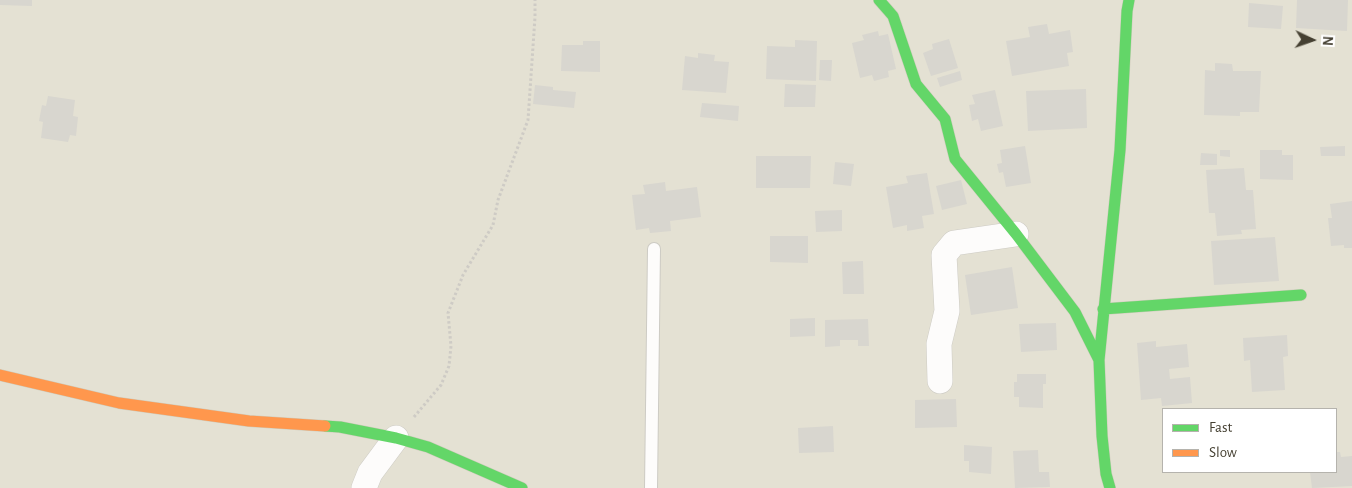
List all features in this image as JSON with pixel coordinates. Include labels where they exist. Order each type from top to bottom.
[{"type":"street","points":[[879,0],[893,16],[916,84],[946,120],[954,159],[1016,234],[1075,312],[1099,360]]},
{"type":"street","points":[[1110,488],[1106,474],[1102,436],[1099,360],[1120,150],[1129,0]]},
{"type":"street","points":[[940,381],[940,344],[947,311],[944,256],[954,243],[1016,234]]},
{"type":"street","points":[[1103,309],[1301,296]]},
{"type":"street","points":[[0,375],[119,403],[249,421],[340,427],[396,438],[428,448],[522,488]]},
{"type":"street","points":[[364,488],[370,473],[396,438]]},
{"type":"lane","points":[[651,488],[654,249]]},
{"type":"path","points":[[396,438],[441,385],[449,366],[451,346],[448,313],[463,275],[493,226],[498,200],[528,120],[535,0]]},
{"type":"shaded area","points":[[0,0],[1352,0],[1352,488],[0,488]]},
{"type":"building","points":[[0,0],[32,0],[32,6],[0,5]]},
{"type":"building","points":[[1297,0],[1348,0],[1347,31],[1296,28]]},
{"type":"building","points":[[1249,3],[1283,6],[1281,29],[1248,27]]},
{"type":"building","points":[[1047,24],[1049,34],[1070,30],[1073,52],[1067,53],[1069,66],[1012,76],[1006,41],[1030,37],[1028,27]]},
{"type":"building","points":[[878,31],[879,36],[888,34],[896,69],[888,71],[889,77],[874,81],[872,75],[860,78],[852,43],[864,40],[862,35]]},
{"type":"building","points":[[949,39],[958,68],[931,76],[923,53],[933,49],[932,44]]},
{"type":"building","points":[[795,40],[817,41],[816,81],[766,79],[767,46],[795,47]]},
{"type":"building","points":[[583,41],[600,41],[600,72],[561,71],[562,45],[583,45]]},
{"type":"building","points":[[698,53],[715,55],[714,61],[729,62],[726,93],[682,90],[685,56],[698,58]]},
{"type":"building","points":[[820,60],[832,60],[831,81],[819,80]]},
{"type":"building","points":[[1215,63],[1232,64],[1233,71],[1261,71],[1259,112],[1240,112],[1240,116],[1204,115],[1205,70],[1215,71]]},
{"type":"building","points":[[960,71],[962,80],[940,87],[937,78]]},
{"type":"building","points":[[785,84],[816,85],[815,107],[784,107]]},
{"type":"building","points":[[535,85],[553,87],[553,90],[576,92],[574,108],[533,104]]},
{"type":"building","points":[[1086,89],[1087,128],[1028,131],[1026,91]]},
{"type":"building","points":[[995,90],[1003,126],[981,131],[978,119],[972,121],[969,105],[975,104],[972,95]]},
{"type":"building","points":[[48,96],[75,100],[73,116],[78,117],[76,136],[70,135],[68,142],[41,138],[43,122],[39,121],[42,105],[46,106]]},
{"type":"building","points":[[702,103],[739,106],[738,121],[700,117]]},
{"type":"building","points":[[1025,146],[1031,183],[1006,187],[1003,172],[999,173],[997,164],[1002,163],[1000,150]]},
{"type":"building","points":[[1345,146],[1345,156],[1321,156],[1320,147]]},
{"type":"building","points":[[1220,150],[1230,150],[1230,157],[1220,156]]},
{"type":"building","points":[[1260,150],[1282,150],[1282,155],[1293,155],[1293,180],[1260,179]]},
{"type":"building","points":[[1201,153],[1217,154],[1217,165],[1200,165]]},
{"type":"building","points":[[756,156],[811,156],[810,188],[756,188]]},
{"type":"building","points":[[835,162],[854,164],[851,186],[833,184]]},
{"type":"building","points":[[1244,168],[1246,190],[1253,190],[1256,229],[1241,230],[1242,234],[1217,236],[1215,213],[1209,213],[1206,170]]},
{"type":"building","points":[[927,173],[934,214],[922,216],[924,228],[907,231],[907,225],[893,228],[886,187],[908,183],[906,176]]},
{"type":"building","points":[[961,180],[967,204],[942,210],[936,186]]},
{"type":"building","points":[[665,182],[666,191],[697,187],[701,217],[670,221],[671,231],[650,233],[649,228],[636,230],[632,195],[645,194],[643,185]]},
{"type":"building","points":[[1352,201],[1352,248],[1344,248],[1344,245],[1331,246],[1328,218],[1332,218],[1330,204]]},
{"type":"building","points":[[842,210],[842,231],[816,232],[815,211]]},
{"type":"building","points":[[770,236],[808,236],[808,263],[770,262]]},
{"type":"building","points":[[1275,237],[1279,281],[1214,285],[1211,241]]},
{"type":"building","points":[[863,261],[864,294],[843,294],[842,262]]},
{"type":"building","points":[[1012,267],[1018,308],[971,315],[965,275]]},
{"type":"building","points":[[815,318],[815,336],[790,337],[790,319]]},
{"type":"building","points":[[868,319],[869,346],[858,346],[858,340],[840,340],[840,346],[825,347],[825,320]]},
{"type":"building","points":[[1056,323],[1057,350],[1021,352],[1019,324]]},
{"type":"building","points":[[1287,335],[1288,356],[1283,357],[1285,390],[1252,392],[1250,360],[1244,361],[1243,338]]},
{"type":"building","points":[[1156,341],[1156,347],[1187,344],[1189,367],[1169,369],[1170,379],[1190,377],[1192,403],[1162,406],[1161,398],[1141,400],[1137,343]]},
{"type":"building","points":[[1017,374],[1046,374],[1046,384],[1043,384],[1043,408],[1019,407],[1019,397],[1014,397],[1014,382],[1017,382]]},
{"type":"building","points":[[956,399],[957,427],[915,428],[915,400]]},
{"type":"building","points":[[833,426],[834,452],[799,453],[798,428]]},
{"type":"building","points":[[964,445],[992,447],[991,474],[969,472],[969,461],[964,461]]},
{"type":"building","points":[[1038,450],[1039,472],[1049,472],[1050,487],[1015,488],[1013,451]]},
{"type":"building","points":[[1337,452],[1340,452],[1341,457],[1352,456],[1352,486],[1312,488],[1310,473],[1337,473]]},
{"type":"traffic: fast","points":[[879,0],[893,16],[916,84],[945,119],[955,159],[1016,234],[1075,312],[1099,360]]},
{"type":"traffic: fast","points":[[1110,488],[1106,474],[1102,436],[1099,360],[1120,150],[1129,0]]},
{"type":"traffic: fast","points":[[1103,309],[1301,295]]},
{"type":"traffic: fast","points":[[325,426],[340,427],[396,438],[428,447],[522,488]]},
{"type":"traffic: slow","points":[[0,375],[119,403],[249,421],[325,426]]}]
